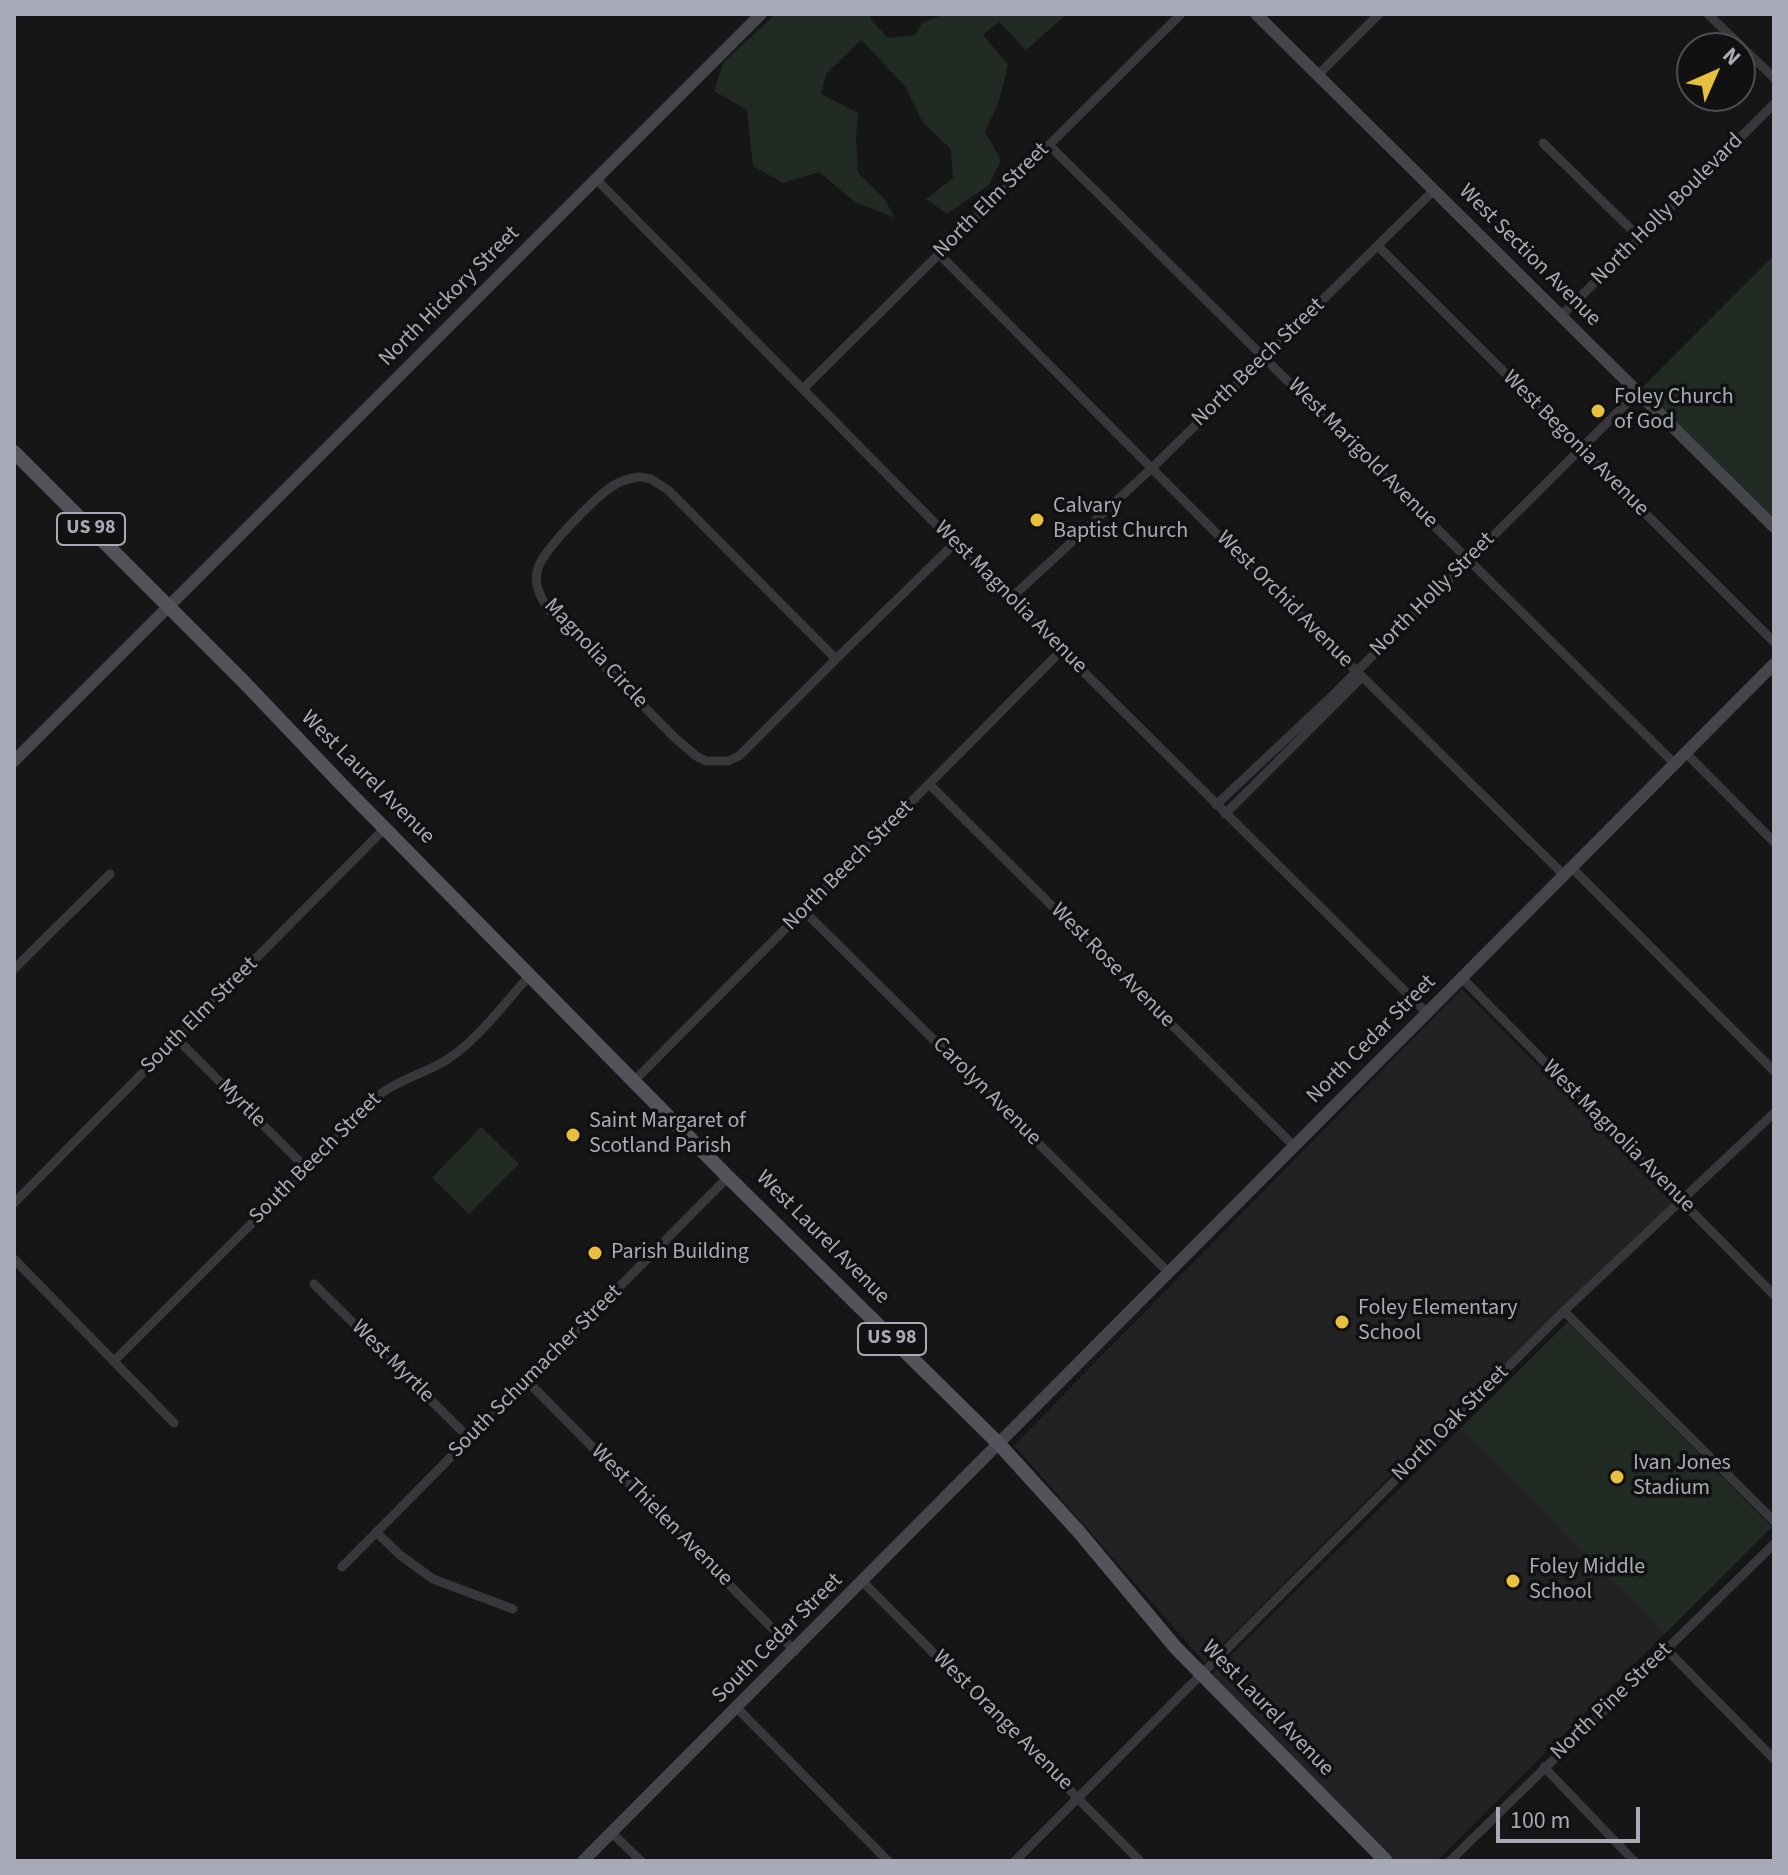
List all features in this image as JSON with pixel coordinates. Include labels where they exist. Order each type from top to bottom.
[{"type":"main road","name":"West Laurel Avenue","points":[[14,452],[728,1177],[999,1444],[1202,1675],[1386,1861]]},
{"type":"street","name":"North Hickory Street","points":[[14,761],[761,14]]},
{"type":"street","name":"North Elm Street","points":[[804,388],[1181,14]]},
{"type":"street","name":"West Section Avenue","points":[[1256,14],[1774,527]]},
{"type":"street","points":[[1318,75],[1379,14]]},
{"type":"street","points":[[1708,14],[1774,78]]},
{"type":"street","name":"North Holly Boulevard","points":[[1561,316],[1774,104]]},
{"type":"street","points":[[1543,143],[1640,238]]},
{"type":"street","name":"West Marigold Avenue","points":[[1049,145],[1675,764]]},
{"type":"street","name":"West Magnolia Avenue","points":[[596,179],[1216,805],[1427,1013]]},
{"type":"street","name":"North Beech Street","points":[[1011,598],[1153,467],[1434,190]]},
{"type":"street","name":"West Begonia Avenue","points":[[1378,246],[1774,642]]},
{"type":"street","name":"West Orchid Avenue","points":[[939,254],[1359,674],[1774,1071]]},
{"type":"street","name":"North Holly Street","points":[[1216,805],[1359,674],[1638,392]]},
{"type":"street","name":"Magnolia Circle","points":[[836,659],[690,510],[651,479],[629,479],[608,489],[567,530],[538,567],[537,591],[548,609],[696,756],[706,761],[728,761],[749,749],[955,543]]},
{"type":"street","name":"North Beech Street","points":[[634,1081],[1062,650]]},
{"type":"street","name":"North Cedar Street","points":[[999,1444],[1774,664]]},
{"type":"street","points":[[1225,814],[1359,674]]},
{"type":"street","points":[[1686,753],[1774,842]]},
{"type":"street","name":"West Rose Avenue","points":[[930,785],[1294,1146]]},
{"type":"street","name":"South Elm Street","points":[[14,1203],[385,828]]},
{"type":"street","points":[[15,967],[110,874]]},
{"type":"street","name":"Carolyn Avenue","points":[[805,912],[1168,1272]]},
{"type":"street","name":"South Beech Street","points":[[114,1361],[390,1086],[433,1069],[452,1056],[531,974]]},
{"type":"street","name":"West Magnolia Avenue","points":[[1462,978],[1774,1295]]},
{"type":"street","name":"Myrtle","points":[[177,1039],[306,1168]]},
{"type":"street","name":"North Oak Street","points":[[1015,1861],[1564,1311],[1774,1113]]},
{"type":"street","name":"South Schumacher Street","points":[[342,1567],[728,1177]]},
{"type":"street","points":[[14,1259],[174,1423]]},
{"type":"street","name":"West Myrtle","points":[[314,1284],[470,1439]]},
{"type":"street","points":[[1564,1311],[1774,1521]]},
{"type":"street","name":"West Thielen Avenue","points":[[527,1381],[795,1651]]},
{"type":"street","name":"South Cedar Street","points":[[583,1861],[999,1444]]},
{"type":"street","points":[[376,1532],[400,1555],[433,1579],[513,1609]]},
{"type":"street","name":"North Pine Street","points":[[1450,1861],[1774,1544]]},
{"type":"street","name":"West Orange Avenue","points":[[863,1582],[1140,1861]]},
{"type":"street","points":[[1666,1649],[1774,1759]]},
{"type":"street","points":[[737,1708],[888,1861]]},
{"type":"street","points":[[1544,1767],[1634,1861]]},
{"type":"street","points":[[612,1833],[641,1861]]},
{"type":"shaded area","points":[[775,14],[870,14],[871,20],[888,38],[915,35],[922,23],[945,14],[1067,14],[1026,50],[999,22],[983,35],[1008,65],[999,101],[985,132],[1001,160],[989,185],[947,214],[926,199],[953,178],[951,149],[923,123],[905,86],[861,40],[826,74],[821,94],[858,113],[858,173],[885,200],[895,218],[855,202],[819,172],[783,183],[753,166],[747,110],[714,91],[723,63]]},
{"type":"shaded area","points":[[1774,255],[1774,521],[1638,392]]},
{"type":"shaded area","name":"Foley Elementary School","points":[[1462,989],[1674,1203],[1425,1441],[1205,1663],[1014,1445]]},
{"type":"shaded area","points":[[481,1127],[519,1164],[469,1214],[432,1178]]},
{"type":"shaded area","name":"Foley Middle School","points":[[1568,1322],[1772,1527],[1437,1861],[1396,1861],[1211,1675]]},
{"type":"shaded area","name":"Ivan Jones Stadium","points":[[1568,1322],[1772,1527],[1665,1634],[1461,1428]]},
{"type":"place","name":"Foley Church of God","points":[[1598,411]]},
{"type":"place","name":"Calvary Baptist Church","points":[[1037,520]]},
{"type":"place","name":"Saint Margaret of Scotland Parish","points":[[573,1135]]},
{"type":"place","name":"Parish Building","points":[[595,1253]]},
{"type":"place","name":"Foley Elementary School","points":[[1342,1322]]},
{"type":"place","name":"Ivan Jones Stadium","points":[[1617,1477]]},
{"type":"place","name":"Foley Middle School","points":[[1513,1581]]}]
